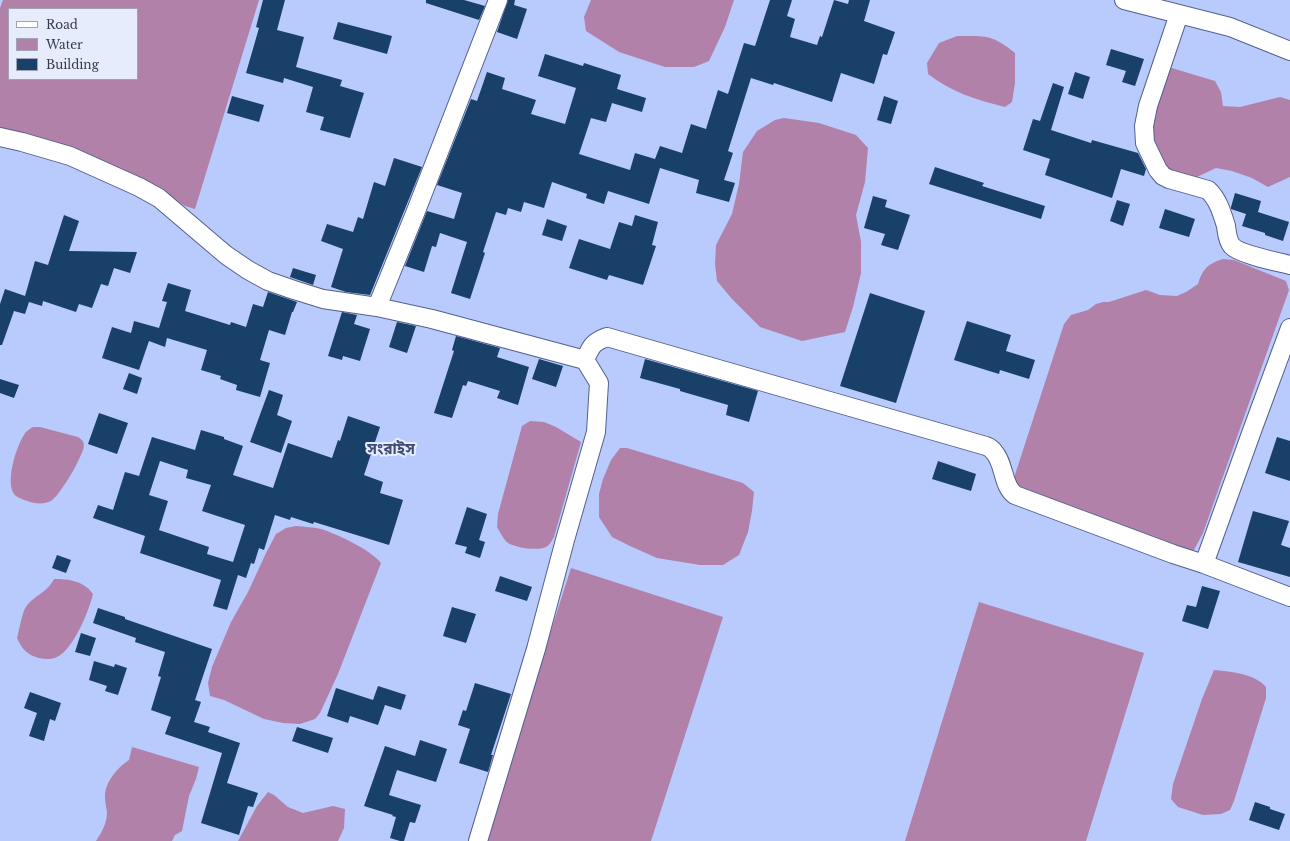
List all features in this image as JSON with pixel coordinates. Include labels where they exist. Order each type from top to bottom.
[{"type":"street","points":[[377,307],[498,0]]},
{"type":"street","points":[[1124,0],[1230,27],[1290,51]]},
{"type":"street","points":[[1179,14],[1148,106],[1144,126],[1145,143],[1158,170],[1163,176],[1208,190],[1213,194],[1226,225],[1228,240],[1232,247],[1243,252],[1290,265]]},
{"type":"street","points":[[0,137],[70,156],[139,187],[159,198],[226,255],[268,281],[323,299],[377,307],[432,319],[585,360],[599,383],[596,432],[536,649],[478,841]]},
{"type":"street","points":[[1204,564],[1290,328]]},
{"type":"street","points":[[585,360],[590,348],[597,341],[607,337],[986,446],[994,451],[1010,491],[1015,495],[1290,597]]},
{"type":"water","points":[[3,0],[259,0],[195,209],[185,206],[160,190],[0,131],[0,8]]},
{"type":"water","points":[[591,0],[734,0],[725,27],[709,61],[694,67],[665,67],[619,52],[586,31],[584,17]]},
{"type":"water","points":[[957,36],[988,37],[1000,42],[1015,53],[1015,83],[1012,102],[1005,107],[974,98],[955,91],[928,74],[927,63],[939,43]]},
{"type":"water","points":[[1165,66],[1215,81],[1221,92],[1223,106],[1240,107],[1280,97],[1290,100],[1290,177],[1268,187],[1252,178],[1232,171],[1216,168],[1197,177],[1182,177],[1167,168],[1152,144],[1150,119]]},
{"type":"water","points":[[784,118],[819,123],[856,135],[868,148],[865,182],[856,215],[861,242],[861,273],[845,332],[802,341],[760,327],[732,299],[717,281],[715,264],[716,245],[732,214],[739,184],[743,152],[757,131],[775,120]]},
{"type":"water","points":[[1223,259],[1234,260],[1286,281],[1289,290],[1203,533],[1194,550],[1189,551],[1011,487],[1064,324],[1071,315],[1088,310],[1096,304],[1109,302],[1146,290],[1160,295],[1177,296],[1198,284],[1201,275],[1206,268]]},
{"type":"water","points":[[530,421],[544,422],[556,427],[581,442],[554,537],[550,544],[538,549],[521,548],[508,543],[497,527],[498,514],[522,426]]},
{"type":"water","points":[[33,427],[40,427],[78,437],[84,443],[83,451],[78,462],[63,488],[51,501],[44,503],[33,503],[19,498],[14,494],[12,488],[11,472],[19,444],[26,432]]},
{"type":"water","points":[[620,448],[627,448],[743,483],[754,492],[748,532],[739,555],[723,565],[700,565],[657,558],[612,537],[599,517],[599,494],[603,479],[611,460]]},
{"type":"water","points":[[296,526],[318,528],[328,531],[362,548],[381,563],[338,674],[320,713],[315,719],[300,724],[283,723],[264,719],[224,700],[210,696],[208,683],[212,667],[231,622],[248,592],[276,534],[286,528]]},
{"type":"water","points":[[571,568],[723,617],[651,841],[484,840]]},
{"type":"water","points":[[54,579],[76,582],[85,586],[93,594],[80,629],[69,647],[57,657],[45,659],[31,655],[25,651],[17,638],[26,607],[51,584]]},
{"type":"water","points":[[979,602],[1144,653],[1086,841],[905,841]]},
{"type":"water","points":[[1214,670],[1242,674],[1261,682],[1266,687],[1266,698],[1230,810],[1221,814],[1203,815],[1178,807],[1171,799],[1173,784],[1202,699]]},
{"type":"water","points":[[132,747],[199,767],[189,796],[182,831],[175,835],[172,841],[96,841],[106,820],[107,812],[105,796],[107,785],[113,775],[129,760]]},
{"type":"water","points":[[268,792],[288,807],[303,813],[333,806],[345,809],[344,828],[338,841],[238,841],[257,806]]},
{"type":"building","points":[[263,0],[285,0],[277,30],[304,37],[296,67],[342,80],[340,86],[364,93],[350,138],[320,130],[324,117],[306,112],[313,87],[284,78],[283,83],[246,73],[259,28],[256,27]]},
{"type":"building","points":[[426,0],[464,0],[485,6],[479,20],[426,3]]},
{"type":"building","points":[[508,0],[515,0],[514,5],[527,9],[517,39],[497,32]]},
{"type":"building","points":[[770,0],[792,0],[787,16],[795,19],[790,37],[817,45],[820,36],[822,37],[834,0],[848,4],[849,0],[870,0],[864,21],[895,32],[887,55],[883,54],[874,84],[841,73],[832,102],[774,83],[773,85],[751,78],[728,151],[733,153],[724,180],[735,183],[729,202],[696,193],[699,180],[660,168],[649,204],[608,191],[604,204],[586,198],[587,194],[552,182],[544,208],[524,202],[521,212],[508,208],[506,215],[496,212],[483,252],[485,253],[470,299],[451,293],[467,242],[440,233],[436,247],[432,246],[424,272],[405,266],[427,211],[454,219],[462,193],[437,185],[471,99],[477,101],[487,72],[505,78],[502,89],[536,100],[531,114],[565,124],[576,88],[538,76],[545,54],[583,66],[584,63],[621,75],[617,89],[646,98],[642,112],[612,103],[606,122],[591,118],[579,154],[630,170],[635,153],[655,159],[660,146],[682,153],[691,124],[706,129],[718,90],[728,94],[744,43],[755,46]]},
{"type":"building","points":[[338,22],[392,36],[387,54],[333,39]]},
{"type":"building","points":[[1111,49],[1144,59],[1135,86],[1122,82],[1126,71],[1106,65]]},
{"type":"building","points":[[1075,72],[1090,77],[1083,99],[1068,94]]},
{"type":"building","points":[[1053,83],[1064,87],[1051,130],[1091,143],[1092,140],[1138,153],[1146,169],[1144,176],[1121,169],[1112,198],[1045,175],[1050,159],[1023,150],[1033,119],[1040,121]]},
{"type":"building","points":[[232,96],[264,105],[259,122],[227,113]]},
{"type":"building","points":[[884,96],[898,101],[891,124],[877,120]]},
{"type":"building","points":[[394,158],[422,167],[370,295],[346,292],[331,287],[343,249],[321,241],[327,224],[353,232],[358,217],[363,219],[374,182],[385,186]]},
{"type":"building","points":[[935,167],[984,183],[982,186],[1045,206],[1041,219],[929,184]]},
{"type":"building","points":[[1235,193],[1261,201],[1258,212],[1289,222],[1283,241],[1265,235],[1265,233],[1242,226],[1246,214],[1231,209]]},
{"type":"building","points":[[873,196],[887,200],[885,207],[910,215],[898,250],[881,245],[885,234],[864,228]]},
{"type":"building","points":[[1117,200],[1130,204],[1123,226],[1110,221]]},
{"type":"building","points":[[1165,209],[1195,219],[1189,237],[1159,228]]},
{"type":"building","points":[[64,215],[79,221],[69,251],[137,252],[130,273],[114,268],[108,286],[101,284],[92,308],[79,304],[76,312],[43,301],[42,306],[29,302],[25,314],[14,311],[2,345],[0,345],[0,304],[5,289],[25,296],[35,261],[48,265]]},
{"type":"building","points":[[635,215],[658,222],[652,245],[656,246],[643,285],[609,275],[607,280],[569,268],[579,239],[610,249],[619,222],[632,226]]},
{"type":"building","points":[[547,219],[567,226],[562,241],[542,235]]},
{"type":"building","points":[[293,268],[316,275],[313,285],[290,277]]},
{"type":"building","points":[[168,283],[191,290],[185,311],[230,325],[231,322],[246,327],[253,304],[263,307],[268,292],[297,302],[292,312],[285,335],[269,330],[260,360],[270,363],[260,397],[236,390],[237,385],[220,379],[221,376],[201,370],[207,350],[167,338],[165,347],[149,341],[139,370],[102,358],[112,327],[131,333],[134,321],[159,328],[167,302],[162,301]]},
{"type":"building","points":[[870,293],[925,311],[896,403],[840,386]]},
{"type":"building","points":[[342,312],[357,315],[354,324],[370,329],[360,361],[343,356],[342,360],[328,356]]},
{"type":"building","points":[[967,321],[1011,335],[1006,351],[1035,360],[1029,379],[1000,370],[999,374],[954,360]]},
{"type":"building","points":[[397,322],[416,326],[407,353],[389,347]]},
{"type":"building","points":[[456,336],[500,348],[497,357],[529,367],[518,405],[497,398],[500,391],[468,381],[466,386],[463,385],[452,418],[434,413],[454,351],[452,350]]},
{"type":"building","points":[[539,359],[563,366],[556,387],[532,379]]},
{"type":"building","points":[[645,359],[758,391],[749,422],[726,415],[728,405],[680,391],[680,389],[640,378]]},
{"type":"building","points":[[129,373],[142,378],[137,394],[123,389]]},
{"type":"building","points":[[0,379],[19,385],[14,398],[0,393]]},
{"type":"building","points":[[269,390],[283,395],[277,415],[292,421],[281,453],[250,442]]},
{"type":"building","points":[[99,413],[128,423],[117,454],[88,444]]},
{"type":"building","points":[[348,416],[380,427],[364,475],[383,482],[380,493],[403,500],[389,545],[314,522],[313,524],[291,517],[290,520],[275,515],[264,550],[259,548],[254,564],[251,563],[246,578],[238,575],[227,610],[213,606],[221,580],[140,553],[145,536],[93,518],[98,505],[113,510],[125,472],[139,476],[152,437],[195,450],[201,430],[224,437],[224,439],[243,446],[233,475],[273,488],[288,443],[332,458],[338,440],[340,441]],"holes":[[[160,461],[188,470],[186,478],[211,485],[202,511],[245,525],[233,562],[207,554],[209,547],[159,530],[168,501],[149,495]]]},
{"type":"building","points":[[1277,437],[1290,441],[1290,481],[1265,473]]},
{"type":"building","points":[[938,461],[976,474],[971,491],[932,479]]},
{"type":"building","points":[[467,507],[487,514],[479,540],[485,542],[480,558],[465,553],[467,547],[455,544]]},
{"type":"building","points":[[1253,511],[1289,521],[1281,545],[1290,548],[1290,577],[1238,562]]},
{"type":"building","points":[[57,555],[71,560],[66,573],[52,568]]},
{"type":"building","points":[[500,576],[532,587],[527,601],[495,591]]},
{"type":"building","points":[[1202,586],[1220,591],[1208,629],[1182,621],[1187,605],[1196,607]]},
{"type":"building","points":[[452,607],[476,614],[466,643],[443,636]]},
{"type":"building","points":[[98,608],[125,617],[125,619],[212,649],[195,700],[201,702],[194,722],[210,727],[208,732],[240,743],[227,783],[258,793],[253,807],[248,806],[239,835],[201,823],[222,753],[165,734],[171,717],[151,710],[161,677],[158,676],[165,652],[135,642],[136,638],[93,623]]},
{"type":"building","points":[[81,633],[96,638],[90,656],[75,652]]},
{"type":"building","points":[[94,661],[114,667],[115,664],[127,668],[118,695],[105,691],[107,686],[89,680]]},
{"type":"building","points":[[475,683],[511,694],[491,755],[493,755],[488,772],[459,763],[470,729],[458,725],[463,710],[466,711]]},
{"type":"building","points":[[378,686],[406,695],[401,710],[385,705],[378,725],[350,716],[348,723],[327,716],[336,688],[373,700]]},
{"type":"building","points":[[30,692],[61,703],[55,721],[50,719],[44,741],[29,736],[37,713],[24,708]]},
{"type":"building","points":[[297,727],[333,738],[328,753],[292,741]]},
{"type":"building","points":[[420,740],[447,749],[436,782],[397,770],[389,795],[421,805],[415,823],[410,822],[404,841],[400,841],[390,838],[396,817],[364,806],[385,746],[415,756]]},
{"type":"building","points":[[1255,802],[1285,814],[1279,830],[1249,820]]},
{"type":"district","name":"সংরাইস","points":[[391,450]]}]
